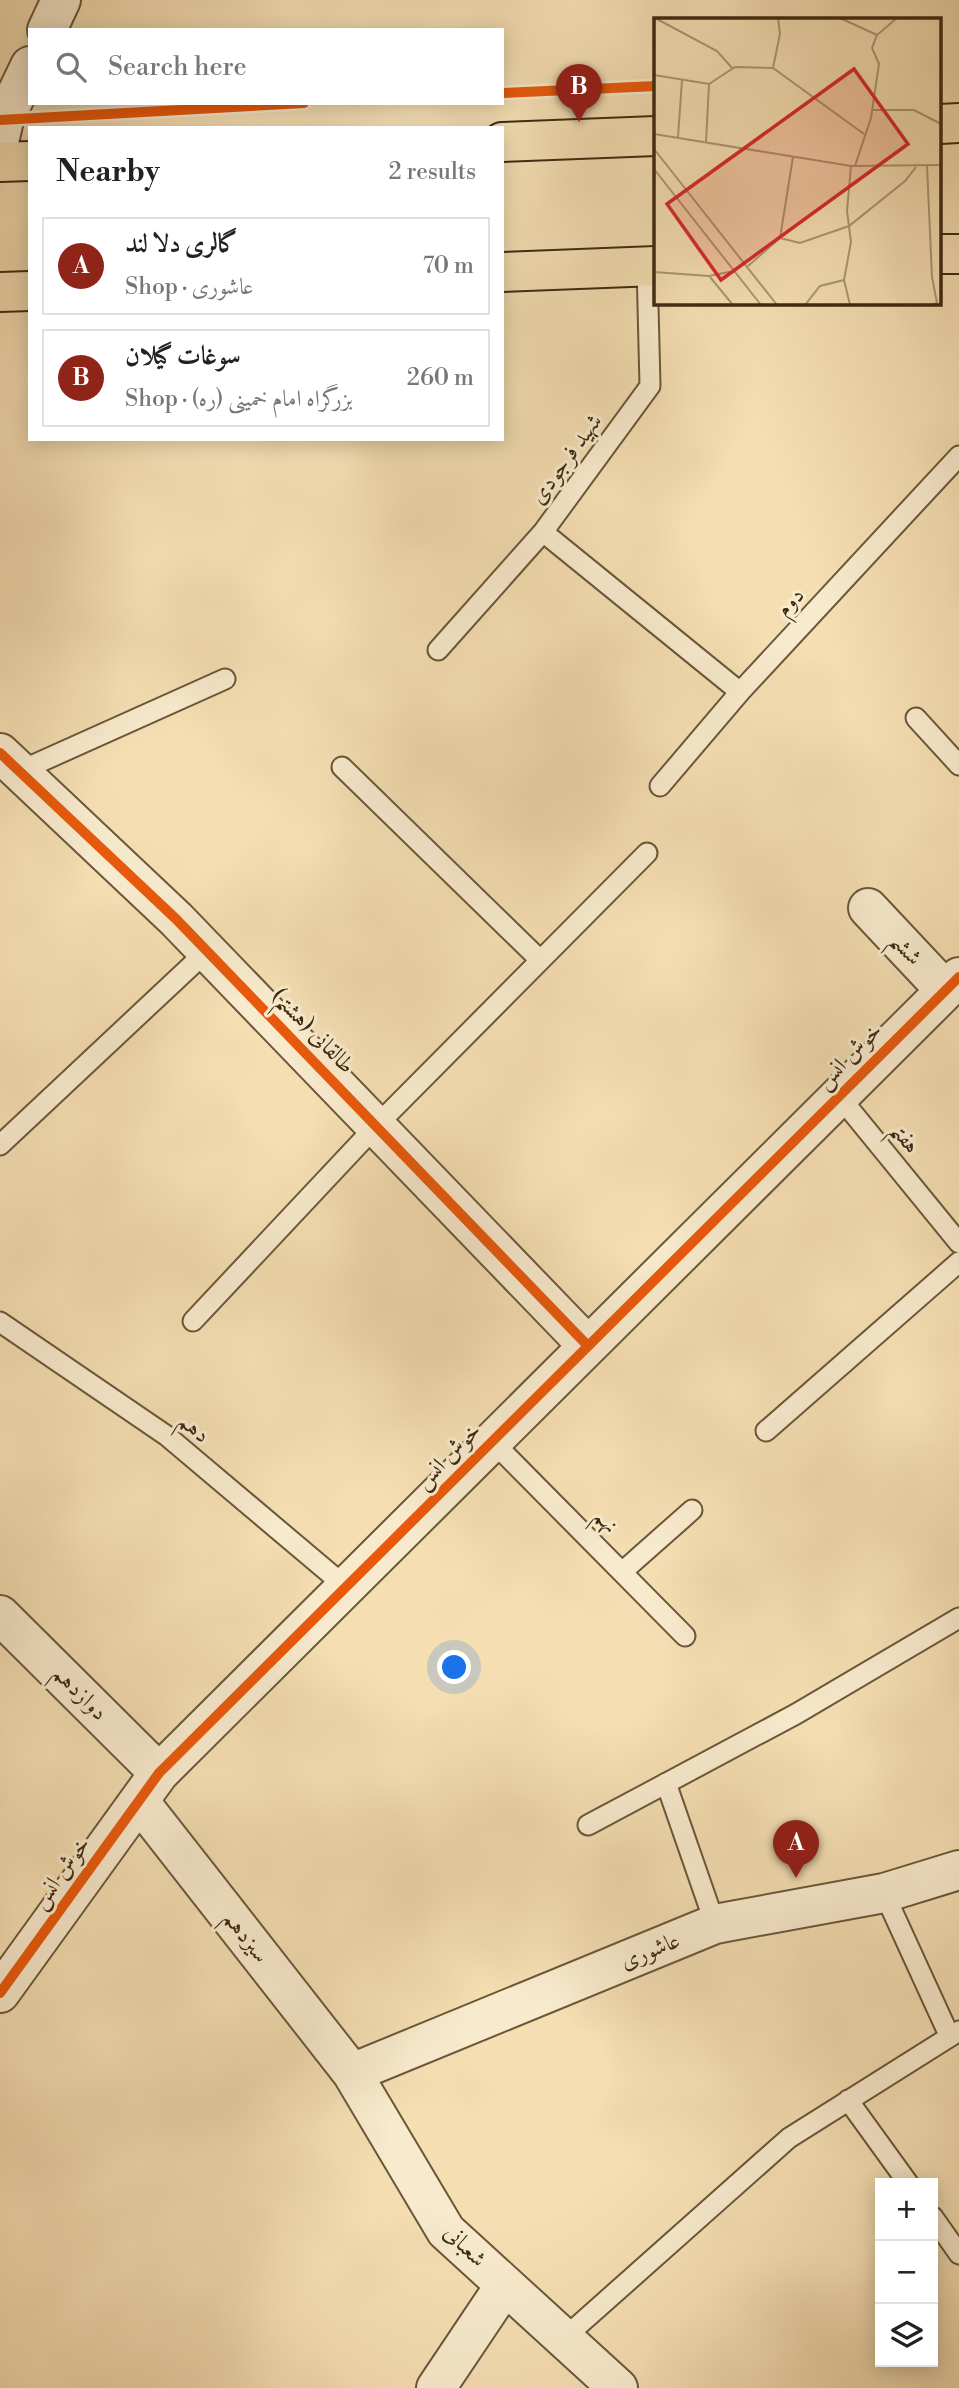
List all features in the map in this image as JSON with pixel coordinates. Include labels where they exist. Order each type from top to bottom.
[{"type":"highway","points":[[504,142],[654,135]]},
{"type":"highway","points":[[0,162],[28,161]]},
{"type":"highway","points":[[504,272],[652,266]]},
{"type":"highway","points":[[0,292],[28,291]]},
{"type":"street","points":[[48,28],[61,0]]},
{"type":"street","points":[[0,138],[4,120],[28,70]]},
{"type":"street","name":"طالقانی (هشتم)","points":[[10,762],[207,951],[588,1346]]},
{"type":"street","name":"ششم","points":[[868,908],[952,984]]},
{"type":"street","name":"خوش انس","points":[[0,1993],[149,1787],[492,1441],[952,984]]},
{"type":"street","name":"دوازدهم","points":[[0,1615],[149,1787]]},
{"type":"street","name":"سیزدهم","points":[[149,1787],[352,2073]]},
{"type":"street","name":"عاشوری","points":[[352,2073],[715,1924],[884,1893],[959,1870]]},
{"type":"street","name":"شعبانی","points":[[352,2073],[446,2231],[618,2388]]},
{"type":"street","points":[[436,2388],[505,2285]]},
{"type":"lane","name":"شهید فرجودی","points":[[438,650],[543,531],[650,386],[652,266]]},
{"type":"lane","name":"دوم","points":[[660,786],[740,692],[959,456]]},
{"type":"lane","points":[[543,531],[740,692]]},
{"type":"lane","points":[[10,762],[225,679]]},
{"type":"lane","points":[[916,718],[959,765]]},
{"type":"lane","points":[[342,767],[539,959]]},
{"type":"lane","points":[[193,1321],[376,1126],[647,853]]},
{"type":"lane","points":[[0,1145],[207,951]]},
{"type":"lane","name":"هفتم","points":[[839,1096],[959,1243]]},
{"type":"lane","points":[[766,1431],[959,1262]]},
{"type":"lane","name":"دهم","points":[[0,1322],[167,1436],[346,1587]]},
{"type":"lane","name":"نهم","points":[[492,1441],[685,1636]]},
{"type":"lane","points":[[622,1572],[692,1510]]},
{"type":"lane","points":[[588,1825],[796,1714],[959,1618]]},
{"type":"lane","points":[[666,1783],[715,1924]]},
{"type":"lane","points":[[564,2339],[789,2138],[954,2033],[884,1893]]},
{"type":"lane","points":[[848,2100],[904,2178]]},
{"type":"lane","points":[[938,2224],[959,2254]]},
{"type":"cycle path","points":[[504,93],[654,86]]},
{"type":"cycle path","points":[[0,120],[268,105]]},
{"type":"cycle path","points":[[0,753],[176,919],[588,1346]]},
{"type":"cycle path","points":[[0,1993],[159,1773],[959,977]]},
{"type":"place","name":"سوغات گیلان","points":[[579,122]]},
{"type":"place","name":"گالری دلا لند","points":[[796,1878]]}]
